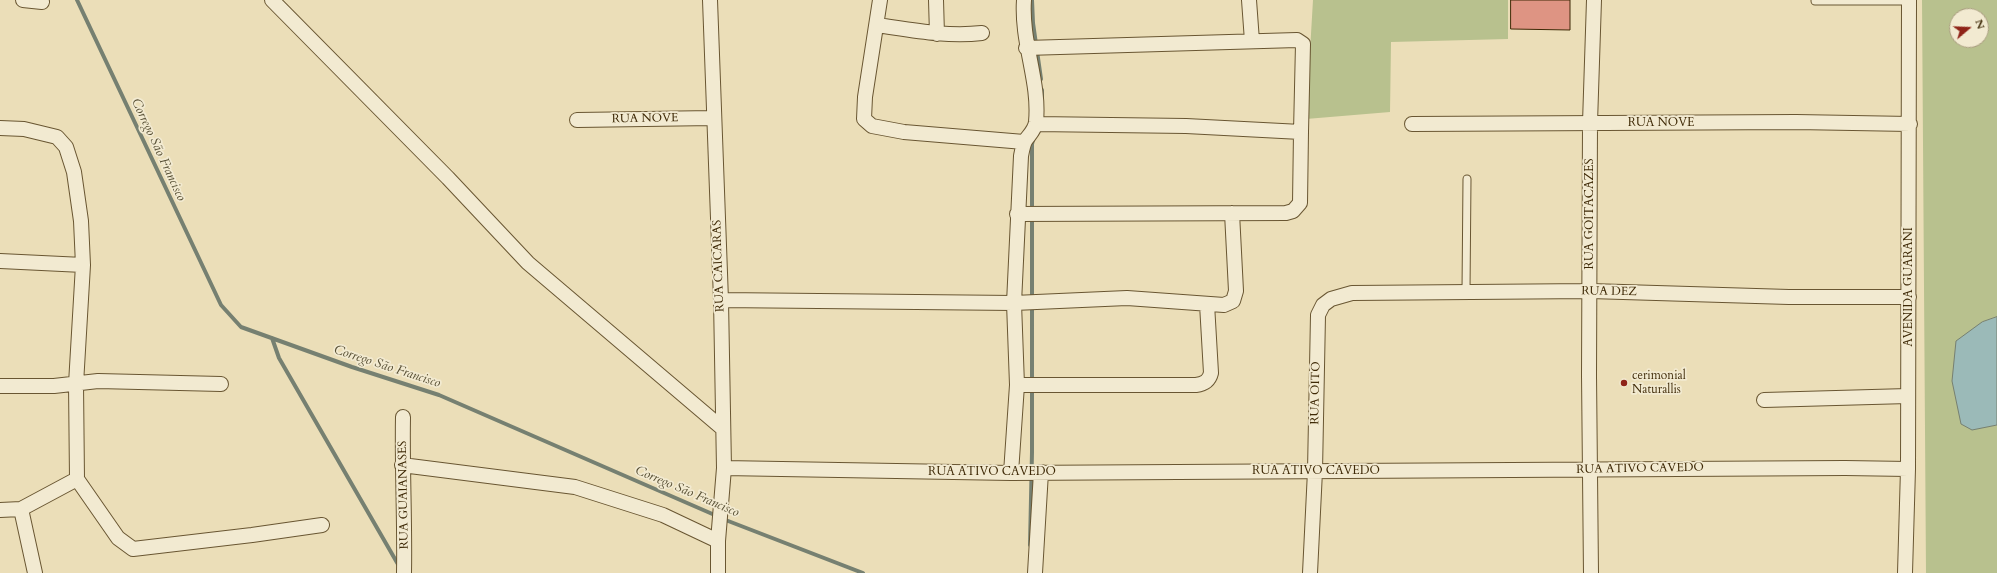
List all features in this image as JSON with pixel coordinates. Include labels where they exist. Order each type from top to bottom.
[{"type":"street","points":[[24,0],[42,2]]},
{"type":"street","points":[[272,0],[448,178],[528,263],[722,428]]},
{"type":"street","name":"RUA CAICARAS","points":[[710,0],[713,118],[721,300],[722,428],[724,468],[718,536],[718,573]]},
{"type":"street","points":[[880,0],[865,97],[864,119],[866,122],[872,126],[904,132],[1024,142]]},
{"type":"street","points":[[936,0],[937,34]]},
{"type":"street","points":[[1011,473],[1017,385],[1014,303],[1017,214],[1021,156],[1024,142],[1036,124],[1035,86],[1026,48],[1023,15],[1024,0]]},
{"type":"street","points":[[1249,0],[1252,41]]},
{"type":"street","name":"RUA GOITACAZES","points":[[1591,573],[1591,469],[1588,375],[1590,291],[1590,123],[1594,0]]},
{"type":"street","name":"AVENIDA GUARANI","points":[[1905,573],[1908,469],[1910,124],[1909,0]]},
{"type":"street","points":[[877,25],[937,34],[963,36],[982,33]]},
{"type":"street","points":[[1017,214],[1286,213],[1293,211],[1300,203],[1303,44],[1297,40],[1026,48]]},
{"type":"street","name":"RUA NOVE","points":[[577,120],[713,118]]},
{"type":"street","name":"RUA NOVE","points":[[1412,124],[1796,122],[1910,124]]},
{"type":"street","points":[[1036,124],[1186,126],[1301,132]]},
{"type":"street","points":[[0,128],[24,129],[58,136],[66,147],[74,172],[81,221],[83,264],[76,384],[77,479],[118,538],[133,549],[252,535],[322,524]]},
{"type":"street","points":[[721,300],[1014,303],[1127,298],[1207,304],[1229,304],[1235,298],[1232,213]]},
{"type":"street","points":[[0,261],[83,264]]},
{"type":"street","name":"RUA DEZ","points":[[1318,315],[1323,305],[1331,300],[1352,293],[1590,291],[1789,297],[1909,297]]},
{"type":"street","points":[[1017,385],[1196,385],[1204,383],[1210,378],[1212,373],[1207,304]]},
{"type":"street","name":"RUA OITO","points":[[1310,573],[1315,471],[1318,315]]},
{"type":"street","points":[[0,386],[54,386],[98,381],[220,384]]},
{"type":"street","points":[[1764,400],[1908,396]]},
{"type":"street","name":"RUA GUAIANASES","points":[[403,417],[402,465],[405,510],[404,573]]},
{"type":"street","points":[[402,465],[575,488],[663,515],[718,536]]},
{"type":"street","name":"RUA ATIVO CAVEDO","points":[[724,468],[1011,473],[1591,469],[1908,469]]},
{"type":"street","points":[[1035,573],[1041,472]]},
{"type":"street","points":[[0,510],[21,509],[77,479]]},
{"type":"street","points":[[21,509],[35,573]]},
{"type":"lane","points":[[1815,1],[1909,0]]},
{"type":"lane","points":[[1466,291],[1467,179]]},
{"type":"green space","points":[[1313,0],[1508,0],[1508,39],[1391,42],[1390,112],[1306,119]]},
{"type":"green space","points":[[1922,0],[1997,0],[1997,317],[1982,322],[1995,426],[1997,425],[1997,573],[1926,573]]},
{"type":"water","points":[[1997,317],[1997,425],[1972,430],[1961,424],[1952,381],[1956,341],[1982,322]]},
{"type":"building","points":[[1511,0],[1570,0],[1570,30],[1511,29]]},
{"type":"waterway","name":"Corrego São Francisco","points":[[77,0],[221,305],[241,327],[352,367],[439,395],[717,516]]},
{"type":"waterway","points":[[1032,0],[1033,23],[1041,79]]},
{"type":"waterway","points":[[1042,90],[1042,105]]},
{"type":"waterway","points":[[1030,545],[1032,452],[1033,140]]},
{"type":"waterway","points":[[272,338],[279,358],[399,566]]},
{"type":"waterway","name":"Corrego São Francisco","points":[[723,519],[863,573]]},
{"type":"place","name":"cerimonial Naturallis","points":[[1624,383]]}]
